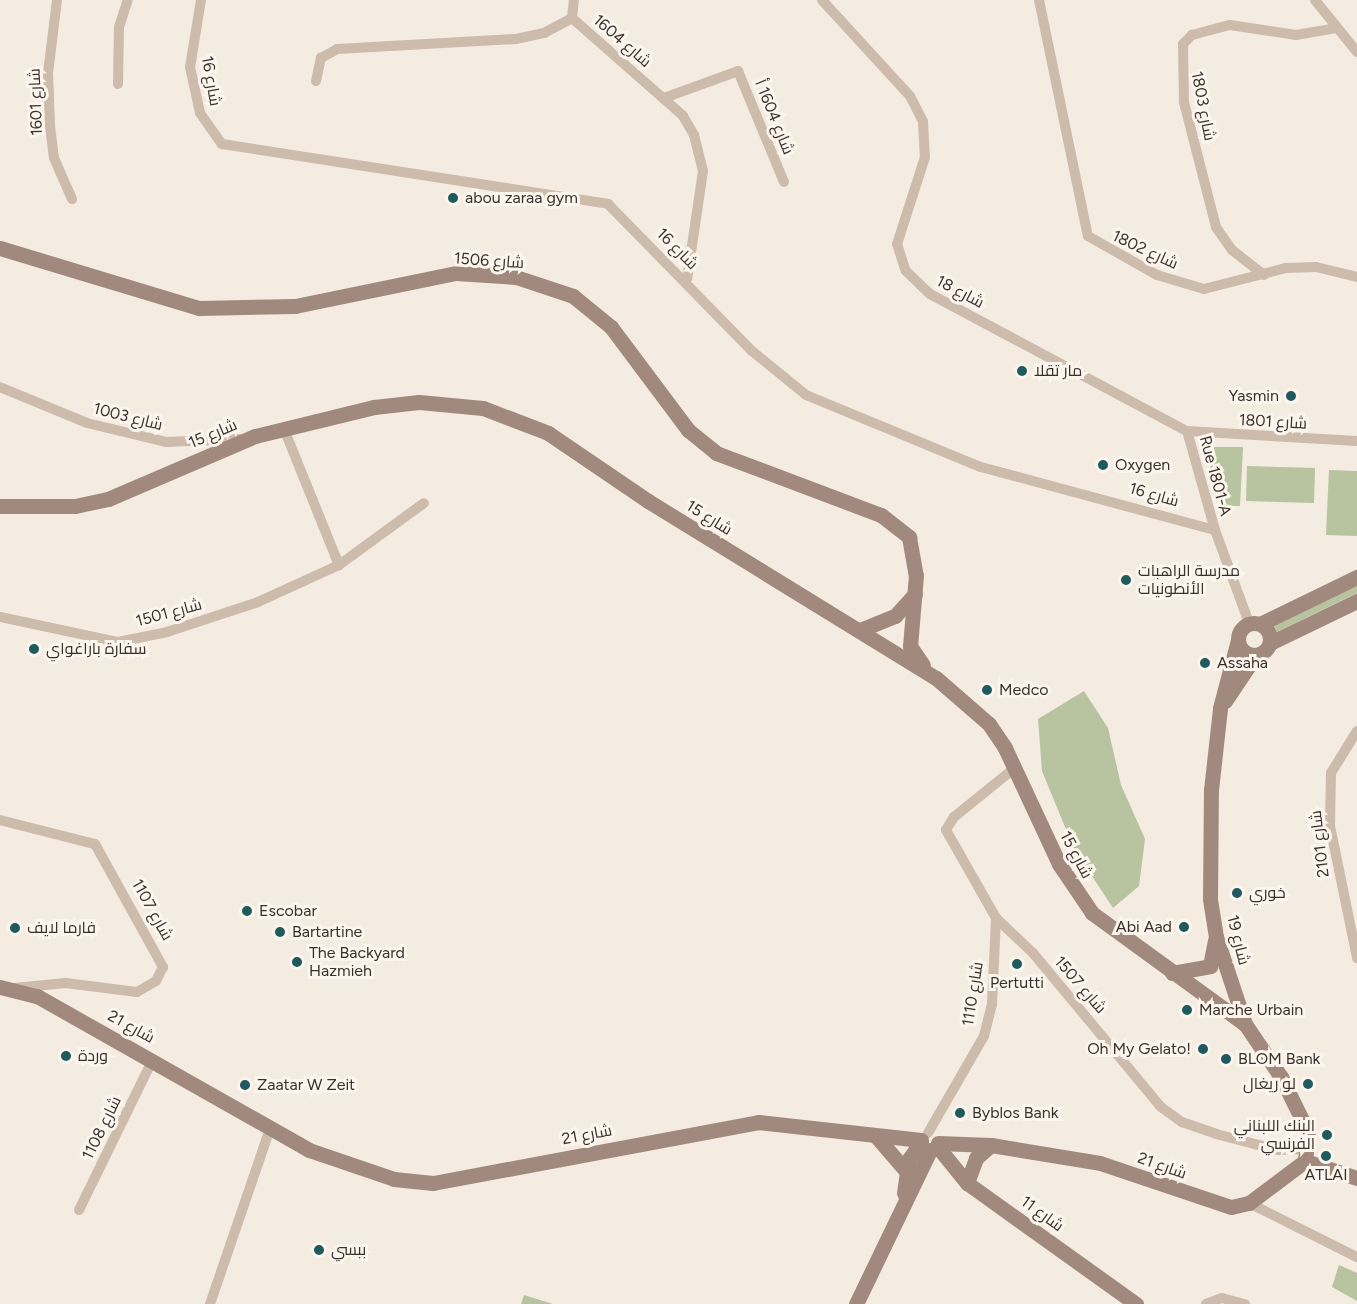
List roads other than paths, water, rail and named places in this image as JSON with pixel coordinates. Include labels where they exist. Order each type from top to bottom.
[{"type":"street","name":"شارع 1601","points":[[57,0],[48,73],[50,126],[54,158],[72,199]]},
{"type":"street","points":[[118,84],[119,27],[128,0]]},
{"type":"street","name":"شارع 16","points":[[201,0],[190,67],[200,113],[222,144],[599,200],[621,213],[687,279],[752,351],[798,389],[832,408],[981,467],[1215,530]]},
{"type":"street","points":[[572,18],[574,0]]},
{"type":"street","name":"شارع 18","points":[[822,0],[910,96],[924,122],[924,157],[897,235],[899,257],[912,280],[947,304],[1187,431]]},
{"type":"street","name":"شارع 1802","points":[[1040,0],[1088,236],[1157,275],[1204,289],[1264,275],[1316,267],[1357,277]]},
{"type":"street","points":[[1315,0],[1357,52]]},
{"type":"street","name":"شارع 1604","points":[[316,81],[321,58],[337,49],[516,39],[544,33],[572,18],[664,98],[694,135],[703,171],[687,279]]},
{"type":"street","name":"شارع 1803","points":[[1264,275],[1232,250],[1216,227],[1184,102],[1183,44],[1192,35],[1230,25],[1296,35],[1337,28]]},
{"type":"street","name":"شارع 1604 أ","points":[[664,98],[738,71],[784,182]]},
{"type":"street","name":"شارع 1506","points":[[0,249],[199,308],[295,306],[456,273],[516,277],[573,296],[611,327],[688,430],[716,453],[895,524],[909,537],[915,555],[915,594],[910,646],[936,678]]},
{"type":"street","name":"شارع 1003","points":[[0,387],[87,423],[166,442],[255,436]]},
{"type":"street","name":"شارع 15","points":[[0,506],[75,506],[108,499],[255,436],[419,402],[496,412],[572,446],[648,501],[936,678],[989,724],[1016,767],[1076,893],[1101,923],[1245,1024]]},
{"type":"street","points":[[284,429],[339,565]]},
{"type":"street","name":"شارع 1801","points":[[1187,431],[1357,441]]},
{"type":"street","name":"Rue 1801-A","points":[[1187,431],[1215,530],[1254,624]]},
{"type":"street","name":"شارع 1501","points":[[0,617],[118,642],[258,602],[339,565],[424,503]]},
{"type":"street","points":[[1270,643],[1254,624],[1357,577]]},
{"type":"street","points":[[860,630],[895,616],[915,594]]},
{"type":"street","points":[[1220,708],[1256,655],[1270,643],[1357,601]]},
{"type":"street","name":"شارع 19","points":[[1254,624],[1238,640],[1220,708],[1209,853],[1216,937],[1245,1024],[1293,1099],[1308,1155]]},
{"type":"street","points":[[1238,640],[1242,650],[1256,655]]},
{"type":"street","name":"شارع 2101","points":[[1357,731],[1331,773],[1330,826],[1357,958]]},
{"type":"street","name":"شارع 1507","points":[[1016,767],[954,817],[946,831],[996,918],[1032,953],[1161,1107],[1182,1122],[1216,1134],[1308,1155]]},
{"type":"street","name":"شارع 1107","points":[[0,820],[95,844],[163,967],[151,986],[137,992],[66,983],[7,987]]},
{"type":"street","name":"شارع 1110","points":[[929,1142],[984,1036],[993,1004],[996,918]]},
{"type":"street","points":[[1172,973],[1210,966],[1216,937]]},
{"type":"street","name":"شارع 21","points":[[7,987],[153,1059],[270,1129],[363,1173],[433,1183],[758,1122],[929,1142],[992,1145],[1100,1163],[1231,1207],[1249,1203]]},
{"type":"street","name":"شارع 1108","points":[[79,1210],[153,1059]]},
{"type":"street","points":[[210,1304],[270,1129]]},
{"type":"street","points":[[876,1136],[906,1171]]},
{"type":"street","points":[[904,1196],[906,1171],[929,1142]]},
{"type":"street","points":[[856,1304],[929,1142]]},
{"type":"street","name":"شارع 11","points":[[929,1142],[967,1183],[1136,1304]]},
{"type":"street","points":[[967,1183],[976,1158],[992,1145]]},
{"type":"street","points":[[1357,1178],[1308,1155],[1249,1203],[1357,1257]]},
{"type":"street","points":[[1206,1304],[1222,1298],[1245,1304]]},
{"type":"place","name":"abou zaraa gym","points":[[453,198]]},
{"type":"place","name":"مار تقلا","points":[[1022,371]]},
{"type":"place","name":"Yasmin","points":[[1291,396]]},
{"type":"place","name":"Oxygen","points":[[1103,465]]},
{"type":"place","name":"مدرسة الراهبات الأنطونيات","points":[[1126,580]]},
{"type":"place","name":"سفارة باراغواي","points":[[34,649]]},
{"type":"place","name":"Assaha","points":[[1205,663]]},
{"type":"place","name":"Medco","points":[[987,690]]},
{"type":"place","name":"خوري","points":[[1237,893]]},
{"type":"place","name":"Escobar","points":[[247,911]]},
{"type":"place","name":"Abi Aad","points":[[1184,927]]},
{"type":"place","name":"فارما لايف","points":[[15,928]]},
{"type":"place","name":"Bartartine","points":[[280,932]]},
{"type":"place","name":"The Backyard Hazmieh","points":[[297,962]]},
{"type":"place","name":"Pertutti","points":[[1017,964]]},
{"type":"place","name":"Marche Urbain","points":[[1187,1010]]},
{"type":"place","name":"Oh My Gelato!","points":[[1203,1049]]},
{"type":"place","name":"وردة","points":[[66,1056]]},
{"type":"place","name":"BLOM Bank","points":[[1226,1059]]},
{"type":"place","name":"لو ريغال","points":[[1308,1084]]},
{"type":"place","name":"Zaatar W Zeit","points":[[245,1085]]},
{"type":"place","name":"Byblos Bank","points":[[960,1113]]},
{"type":"place","name":"البنك اللبناني الفرنسي","points":[[1327,1135]]},
{"type":"place","name":"ATLAI","points":[[1326,1156]]},
{"type":"place","name":"ببسي","points":[[319,1250]]}]
